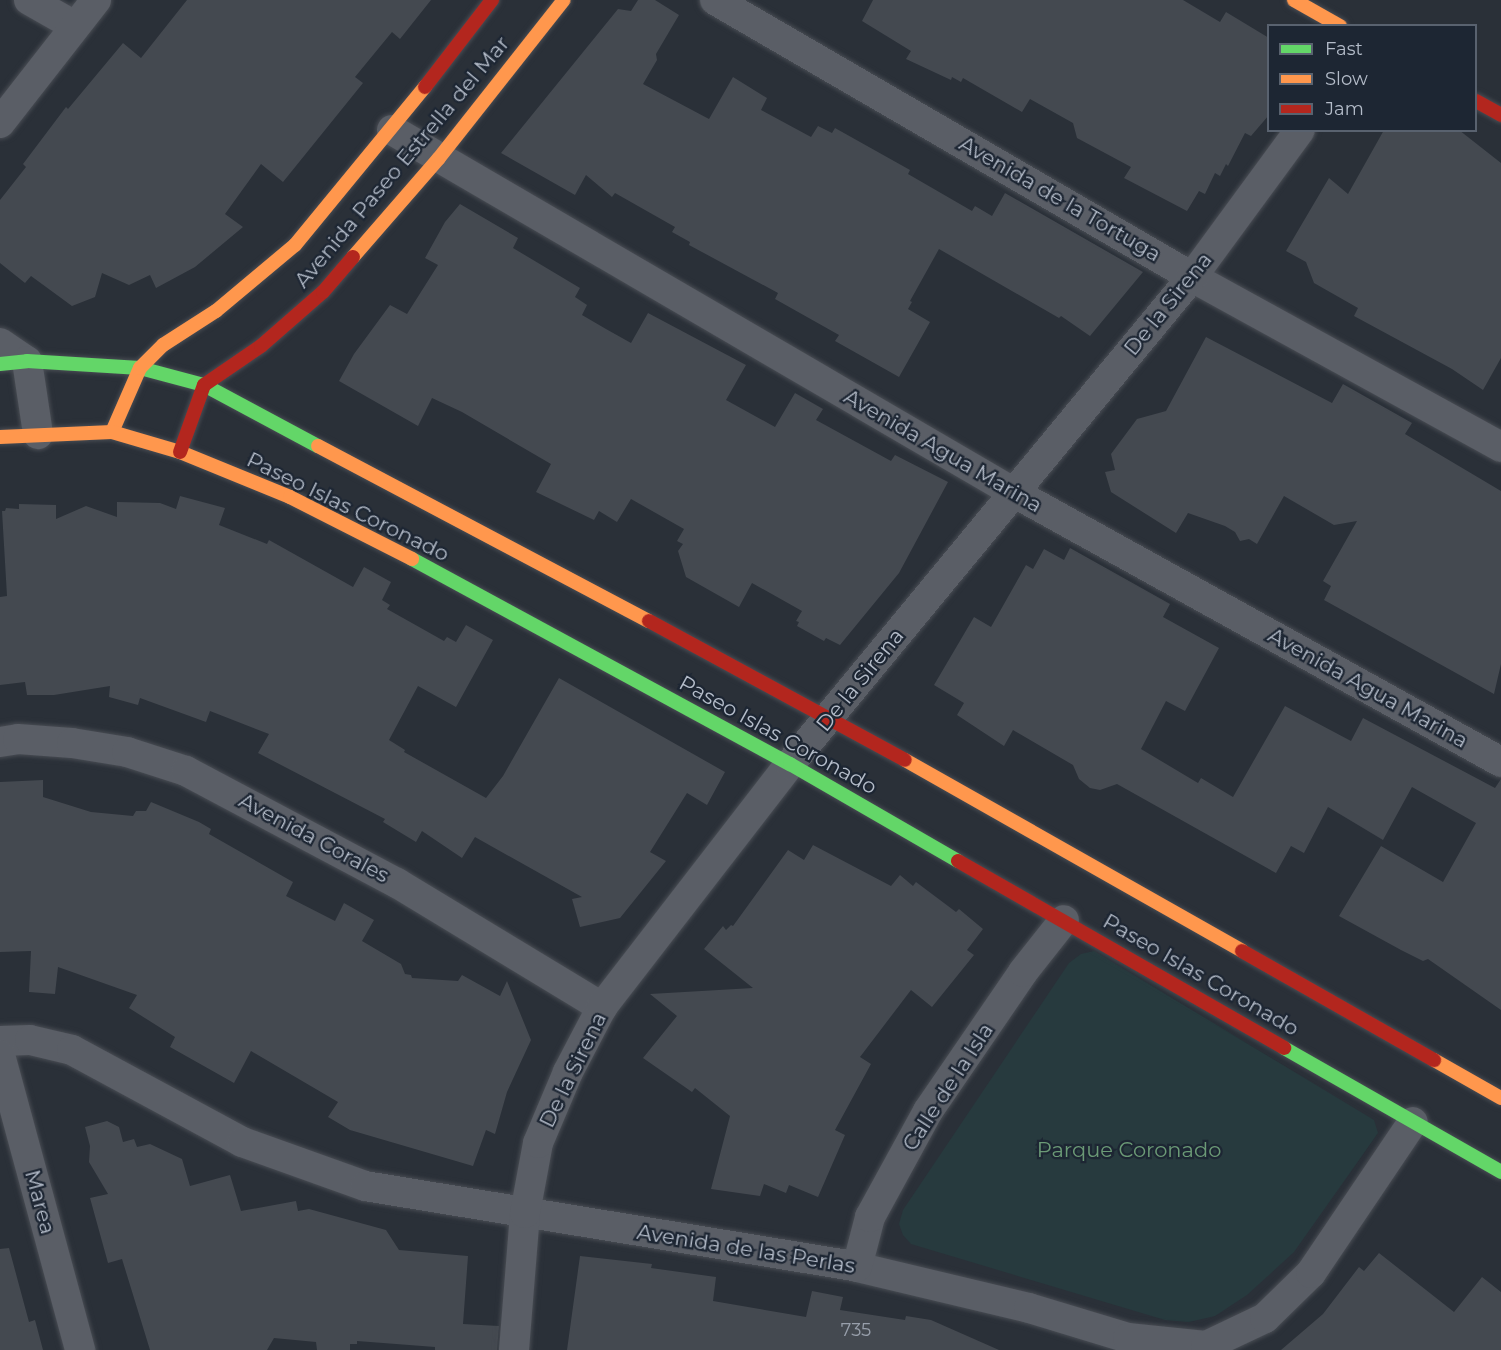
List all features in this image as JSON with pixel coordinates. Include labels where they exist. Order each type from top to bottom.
[{"type":"street","points":[[29,0],[75,26]]},
{"type":"street","points":[[0,123],[96,0]]},
{"type":"street","name":"Avenida Paseo Estrella del Mar","points":[[112,432],[140,368],[163,345],[216,310],[295,245],[392,130],[492,0]]},
{"type":"street","name":"Avenida Paseo Estrella del Mar","points":[[204,385],[261,346],[323,292],[439,158],[564,0]]},
{"type":"street","name":"Avenida de la Tortuga","points":[[715,0],[1192,277],[1501,447]]},
{"type":"street","points":[[1294,0],[1336,24]]},
{"type":"street","points":[[1477,101],[1501,115]]},
{"type":"street","name":"Avenida Agua Marina","points":[[392,130],[1013,492],[1501,762]]},
{"type":"street","name":"De la Sirena","points":[[514,1350],[525,1213],[538,1143],[568,1072],[602,1007],[790,764],[1192,277],[1299,132]]},
{"type":"street","points":[[0,343],[13,362],[38,434]]},
{"type":"street","name":"Paseo Islas Coronado","points":[[13,362],[140,368],[204,385],[830,717],[1501,1098]]},
{"type":"street","points":[[180,452],[204,385]]},
{"type":"street","name":"Paseo Islas Coronado","points":[[0,437],[112,432],[180,452],[290,497],[389,547],[790,764],[1501,1172]]},
{"type":"street","name":"Avenida Corales","points":[[0,742],[18,739],[116,750],[186,771],[397,883],[602,1007]]},
{"type":"street","name":"Calle de la Isla","points":[[857,1267],[870,1217],[927,1111],[1023,972],[1064,920]]},
{"type":"street","name":"Avenida de las Perlas","points":[[0,1041],[30,1040],[72,1050],[242,1142],[365,1186],[857,1267],[1029,1308],[1128,1338],[1206,1346],[1265,1318],[1311,1273],[1413,1122]]},
{"type":"street","name":"Marea","points":[[0,1055],[80,1350]]},
{"type":"green space","name":"Parque Coronado","points":[[1094,951],[1374,1120],[1378,1133],[1294,1252],[1247,1295],[1215,1316],[1189,1322],[1165,1320],[911,1244],[903,1235],[899,1224],[903,1210],[1069,963],[1081,954]]},
{"type":"building","points":[[187,0],[431,0],[400,39],[392,32],[355,77],[363,83],[283,182],[261,164],[225,214],[243,227],[195,267],[156,288],[150,275],[129,285],[102,273],[95,297],[72,306],[31,276],[25,283],[0,263],[0,200],[26,167],[23,164],[66,107],[68,109],[123,43],[141,58]]},
{"type":"building","points":[[638,0],[655,0],[679,15],[656,54],[657,60],[643,84],[709,119],[733,77],[767,98],[761,110],[811,137],[818,126],[832,133],[835,128],[910,170],[908,174],[972,211],[975,206],[992,216],[1005,193],[1143,272],[1090,336],[1061,316],[1059,318],[939,249],[910,301],[912,302],[908,309],[930,322],[899,377],[835,341],[839,335],[775,299],[778,293],[689,245],[690,242],[672,232],[675,227],[615,193],[612,197],[586,175],[575,195],[501,153],[618,9],[631,11]]},
{"type":"building","points":[[873,0],[1183,0],[1220,22],[1226,12],[1267,37],[1267,117],[1251,136],[1245,133],[1228,166],[1226,164],[1220,176],[1215,173],[1205,194],[1199,191],[1187,211],[1124,178],[1131,167],[1077,138],[1073,123],[1030,99],[1022,112],[963,78],[961,82],[952,77],[951,80],[906,59],[911,51],[862,21]]},
{"type":"building","points":[[1383,132],[1462,132],[1501,163],[1501,358],[1483,390],[1452,369],[1354,316],[1358,308],[1314,283],[1306,262],[1286,251],[1329,178],[1348,194]]},
{"type":"building","points":[[460,204],[518,238],[513,248],[580,288],[575,297],[587,305],[582,315],[606,329],[631,343],[648,313],[746,365],[726,400],[775,427],[795,393],[823,409],[816,420],[891,461],[895,455],[948,482],[899,573],[840,645],[826,638],[824,641],[797,626],[799,622],[796,621],[802,611],[752,583],[739,607],[686,577],[678,551],[683,544],[677,541],[684,529],[631,499],[617,522],[599,511],[594,520],[536,492],[551,464],[462,412],[432,398],[418,426],[339,381],[354,354],[390,305],[407,314],[438,265],[425,258],[445,222]]},
{"type":"building","points":[[1206,337],[1332,403],[1343,384],[1412,423],[1405,434],[1501,491],[1501,664],[1494,694],[1324,600],[1331,586],[1323,581],[1357,521],[1334,525],[1284,496],[1257,544],[1249,539],[1240,541],[1235,532],[1225,526],[1188,513],[1176,533],[1111,492],[1105,472],[1115,470],[1111,454],[1137,419],[1166,411]]},
{"type":"building","points":[[180,496],[225,508],[219,525],[267,544],[269,540],[353,587],[364,567],[391,582],[382,600],[390,605],[387,609],[444,641],[447,637],[456,642],[466,625],[493,640],[456,707],[418,686],[389,740],[405,750],[404,752],[486,798],[503,776],[559,678],[725,772],[707,805],[687,793],[650,852],[666,861],[620,918],[580,927],[572,899],[582,897],[475,837],[462,858],[422,831],[416,842],[383,822],[385,819],[258,753],[269,734],[210,711],[206,722],[140,698],[138,705],[109,697],[110,686],[54,695],[27,695],[25,682],[0,685],[0,597],[7,596],[2,511],[6,508],[19,509],[19,504],[56,505],[56,519],[86,506],[117,517],[117,502],[160,503],[176,509]]},
{"type":"building","points":[[1070,548],[1170,604],[1163,617],[1219,648],[1185,711],[1166,701],[1141,749],[1198,783],[1201,778],[1233,797],[1285,706],[1351,741],[1363,718],[1495,788],[1501,779],[1501,1010],[1428,959],[1423,961],[1339,916],[1381,846],[1443,882],[1476,823],[1412,787],[1383,840],[1328,807],[1304,853],[1291,846],[1276,873],[1117,784],[1100,790],[1090,788],[1079,779],[1073,765],[1013,730],[1004,746],[957,715],[964,703],[934,685],[974,617],[991,627],[1026,565],[1033,569],[1044,549],[1064,560]]},
{"type":"building","points":[[43,780],[43,797],[91,812],[133,816],[136,811],[146,811],[151,802],[199,822],[211,829],[209,834],[293,882],[286,896],[335,921],[344,903],[374,920],[362,941],[401,964],[405,974],[411,975],[412,978],[458,981],[462,975],[500,996],[507,981],[531,1040],[507,1092],[495,1134],[486,1130],[473,1166],[350,1130],[328,1117],[338,1102],[251,1051],[234,1083],[170,1047],[175,1037],[129,1008],[137,995],[58,967],[55,994],[29,992],[31,951],[0,952],[0,782]]},
{"type":"building","points":[[813,845],[891,886],[900,875],[913,886],[916,882],[956,912],[959,909],[983,929],[967,950],[974,955],[932,1007],[911,990],[860,1057],[871,1064],[835,1130],[845,1135],[818,1197],[789,1185],[786,1193],[764,1184],[760,1196],[711,1189],[730,1116],[695,1088],[692,1092],[643,1058],[677,1016],[650,994],[753,988],[704,949],[723,926],[726,930],[731,925],[733,926],[788,850],[804,860]]},
{"type":"building","points":[[107,1121],[119,1127],[123,1142],[134,1139],[137,1147],[150,1144],[182,1159],[190,1186],[230,1175],[241,1211],[296,1201],[298,1211],[309,1209],[386,1230],[399,1250],[468,1256],[463,1324],[499,1326],[497,1350],[435,1350],[435,1347],[357,1341],[357,1344],[350,1344],[350,1350],[317,1350],[316,1342],[274,1338],[267,1350],[150,1350],[122,1259],[108,1263],[90,1198],[108,1194],[89,1162],[90,1146],[85,1127]]},
{"type":"building","points":[[9,1248],[29,1322],[35,1320],[43,1350],[0,1350],[0,1249]]},
{"type":"building","points":[[1379,1253],[1454,1312],[1482,1277],[1501,1292],[1501,1350],[1281,1350],[1323,1314],[1359,1267],[1364,1271]]},
{"type":"building","points":[[580,1256],[652,1264],[651,1268],[716,1277],[713,1301],[806,1317],[812,1291],[843,1297],[840,1310],[905,1320],[906,1316],[931,1320],[999,1350],[567,1350]]},
{"type":"traffic: fast","points":[[0,364],[27,361],[140,368],[204,385],[318,446]]},
{"type":"traffic: fast","points":[[412,559],[790,764],[958,861]]},
{"type":"traffic: fast","points":[[1284,1048],[1501,1172]]},
{"type":"traffic: slow","points":[[353,257],[439,158],[564,0]]},
{"type":"traffic: slow","points":[[1294,0],[1336,24]]},
{"type":"traffic: slow","points":[[112,432],[140,368],[163,345],[216,311],[295,245],[425,87]]},
{"type":"traffic: slow","points":[[0,437],[112,432],[180,452],[290,497],[412,559]]},
{"type":"traffic: slow","points":[[318,446],[649,621]]},
{"type":"traffic: slow","points":[[905,760],[1242,951]]},
{"type":"traffic: slow","points":[[1434,1060],[1501,1098]]},
{"type":"traffic: jam","points":[[425,87],[492,0]]},
{"type":"traffic: jam","points":[[1477,102],[1501,115]]},
{"type":"traffic: jam","points":[[180,452],[204,385],[261,346],[323,292],[353,257]]},
{"type":"traffic: jam","points":[[649,621],[905,760]]},
{"type":"traffic: jam","points":[[958,861],[1284,1048]]},
{"type":"traffic: jam","points":[[1242,951],[1434,1060]]}]
